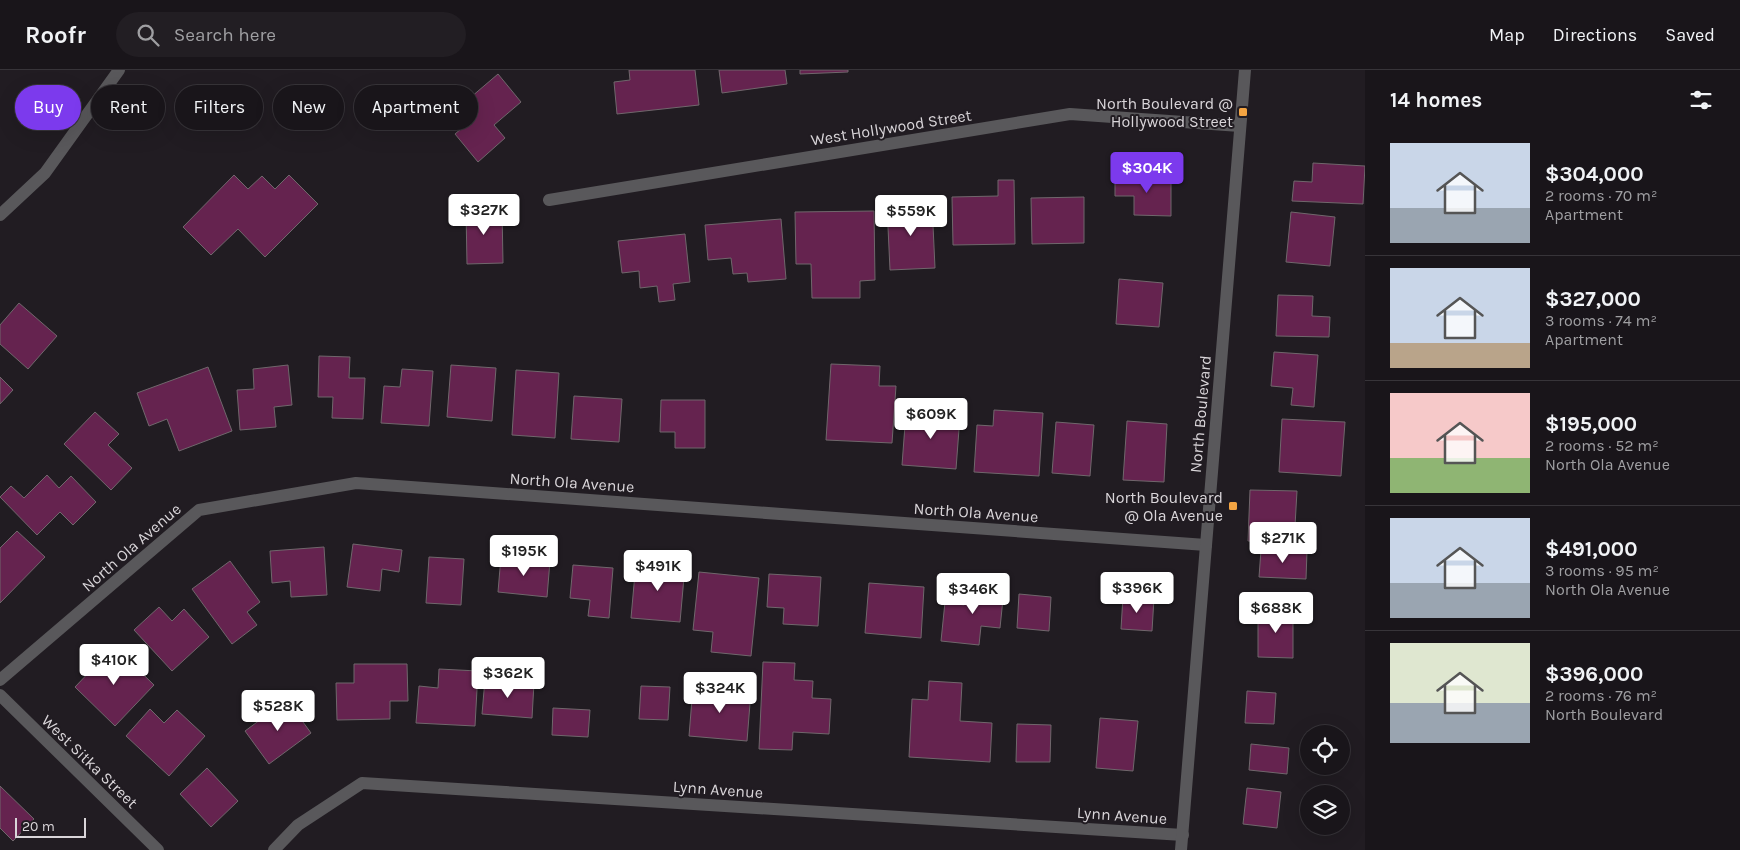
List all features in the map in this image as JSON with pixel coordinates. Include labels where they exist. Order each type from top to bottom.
[{"type":"street","points":[[0,215],[44,173],[119,70]]},
{"type":"street","name":"North Boulevard","points":[[1181,850],[1245,70]]},
{"type":"street","name":"West Hollywood Street","points":[[549,200],[1070,114],[1240,126]]},
{"type":"street","name":"North Ola Avenue","points":[[0,680],[199,510],[356,483],[1206,545]]},
{"type":"street","name":"West Sitka Street","points":[[0,695],[158,850]]},
{"type":"street","name":"Lynn Avenue","points":[[274,850],[298,825],[362,783],[1183,835]]},
{"type":"building","points":[[629,70],[695,70],[699,105],[617,114],[614,82],[630,80]]},
{"type":"building","points":[[719,70],[785,70],[787,84],[722,93]]},
{"type":"building","points":[[800,70],[848,70],[848,72],[800,74]]},
{"type":"building","points":[[498,74],[521,102],[494,125],[505,138],[478,162],[455,134],[460,130],[478,130],[478,91]]},
{"type":"building","points":[[1313,163],[1365,166],[1363,204],[1292,201],[1294,181],[1312,182]]},
{"type":"building","points":[[234,175],[248,189],[262,176],[275,189],[289,175],[318,204],[265,257],[238,229],[211,255],[183,227]]},
{"type":"building","points":[[1115,176],[1171,177],[1171,216],[1134,215],[1134,196],[1115,196]]},
{"type":"building","points":[[998,180],[1014,180],[1015,244],[953,245],[952,197],[998,196]]},
{"type":"building","points":[[1084,197],[1084,243],[1032,244],[1031,198]]},
{"type":"building","points":[[932,204],[935,268],[890,270],[887,206]]},
{"type":"building","points":[[502,209],[503,263],[467,264],[466,210]]},
{"type":"building","points":[[874,211],[875,280],[860,281],[860,298],[812,298],[811,264],[796,264],[795,212]]},
{"type":"building","points":[[1291,212],[1335,217],[1330,266],[1286,262]]},
{"type":"building","points":[[781,219],[786,279],[748,282],[747,273],[733,274],[731,258],[708,260],[705,225]]},
{"type":"building","points":[[685,234],[690,282],[673,284],[675,300],[659,302],[657,286],[640,288],[639,271],[622,273],[618,241]]},
{"type":"building","points":[[1119,279],[1163,283],[1159,327],[1116,324]]},
{"type":"building","points":[[1278,295],[1313,296],[1312,316],[1330,317],[1329,337],[1276,336]]},
{"type":"building","points":[[19,303],[57,336],[28,369],[0,344],[0,325]]},
{"type":"building","points":[[1274,352],[1318,355],[1314,407],[1291,405],[1293,388],[1271,386]]},
{"type":"building","points":[[319,356],[350,357],[349,378],[365,378],[363,419],[332,418],[333,397],[318,397]]},
{"type":"building","points":[[831,364],[880,366],[879,386],[896,386],[892,443],[826,440]]},
{"type":"building","points":[[288,365],[292,405],[274,407],[276,427],[240,430],[237,390],[254,389],[253,369]]},
{"type":"building","points":[[451,365],[496,368],[492,421],[447,417]]},
{"type":"building","points":[[208,367],[232,431],[179,451],[167,419],[149,426],[137,393]]},
{"type":"building","points":[[402,369],[433,371],[429,426],[381,423],[384,386],[400,387]]},
{"type":"building","points":[[516,370],[559,373],[555,438],[512,435]]},
{"type":"building","points":[[0,377],[13,390],[0,404]]},
{"type":"building","points":[[574,396],[622,399],[619,442],[571,439]]},
{"type":"building","points":[[661,400],[705,400],[705,448],[675,448],[675,432],[660,432]]},
{"type":"building","points":[[994,410],[1043,413],[1039,476],[974,472],[977,425],[993,426]]},
{"type":"building","points":[[95,412],[119,434],[108,445],[132,468],[111,490],[64,444]]},
{"type":"building","points":[[906,412],[960,416],[956,469],[902,465]]},
{"type":"building","points":[[1282,419],[1345,422],[1341,476],[1279,472]]},
{"type":"building","points":[[1127,421],[1167,424],[1164,482],[1123,480]]},
{"type":"building","points":[[1056,422],[1094,425],[1090,476],[1052,473]]},
{"type":"building","points":[[47,475],[59,488],[71,476],[96,502],[73,525],[60,512],[37,535],[0,497],[11,486],[24,498]]},
{"type":"building","points":[[1250,490],[1297,491],[1295,526],[1280,525],[1279,542],[1248,541]]},
{"type":"building","points":[[17,531],[45,557],[0,603],[0,548]]},
{"type":"building","points":[[353,544],[402,550],[399,572],[382,569],[380,591],[347,587]]},
{"type":"building","points":[[324,547],[327,595],[291,597],[290,581],[272,583],[270,551]]},
{"type":"building","points":[[1261,550],[1307,551],[1306,579],[1259,577]]},
{"type":"building","points":[[501,556],[550,561],[547,597],[498,592]]},
{"type":"building","points":[[429,557],[464,559],[461,605],[426,603]]},
{"type":"building","points":[[230,561],[260,602],[247,612],[257,625],[232,644],[192,589]]},
{"type":"building","points":[[636,562],[685,566],[680,622],[631,618]]},
{"type":"building","points":[[573,565],[613,568],[609,618],[588,616],[590,600],[570,598]]},
{"type":"building","points":[[699,572],[759,578],[751,656],[711,652],[713,632],[693,630]]},
{"type":"building","points":[[769,574],[821,577],[818,626],[783,624],[784,608],[767,607]]},
{"type":"building","points":[[869,583],[924,587],[921,638],[865,633]]},
{"type":"building","points":[[966,586],[1004,589],[1000,628],[981,626],[979,645],[941,641],[945,602],[964,605]]},
{"type":"building","points":[[1019,594],[1051,597],[1049,631],[1017,628]]},
{"type":"building","points":[[1123,596],[1154,598],[1152,631],[1121,629]]},
{"type":"building","points":[[159,607],[172,621],[184,609],[209,637],[172,671],[134,630]]},
{"type":"building","points":[[1258,611],[1293,611],[1293,658],[1258,657]]},
{"type":"building","points":[[114,646],[154,685],[115,726],[75,687]]},
{"type":"building","points":[[763,662],[795,663],[794,680],[813,681],[812,698],[831,699],[829,734],[793,732],[792,750],[759,749]]},
{"type":"building","points":[[354,664],[407,664],[408,701],[390,701],[390,719],[337,720],[336,683],[354,683]]},
{"type":"building","points":[[439,669],[478,671],[475,726],[416,723],[419,686],[438,688]]},
{"type":"building","points":[[485,679],[534,683],[532,718],[482,714]]},
{"type":"building","points":[[929,681],[962,683],[960,721],[992,723],[990,762],[909,757],[912,699],[928,700]]},
{"type":"building","points":[[641,686],[670,687],[668,720],[639,719]]},
{"type":"building","points":[[693,687],[751,691],[747,741],[689,736]]},
{"type":"building","points":[[1247,691],[1276,693],[1274,724],[1245,723]]},
{"type":"building","points":[[287,700],[311,733],[269,764],[245,731]]},
{"type":"building","points":[[553,708],[590,710],[588,737],[552,735]]},
{"type":"building","points":[[150,709],[164,723],[177,710],[205,736],[169,776],[126,736]]},
{"type":"building","points":[[1100,718],[1138,721],[1133,771],[1096,768]]},
{"type":"building","points":[[1017,724],[1051,725],[1050,762],[1016,762]]},
{"type":"building","points":[[1251,744],[1289,748],[1287,774],[1249,770]]},
{"type":"building","points":[[207,768],[238,801],[211,827],[180,794]]},
{"type":"building","points":[[0,786],[34,819],[13,841],[0,828]]},
{"type":"building","points":[[1247,788],[1281,792],[1277,828],[1243,824]]},
{"type":"place","name":"North Boulevard @ Hollywood Street","points":[[1243,112]]},
{"type":"place","name":"North Boulevard @ Ola Avenue","points":[[1233,506]]}]
